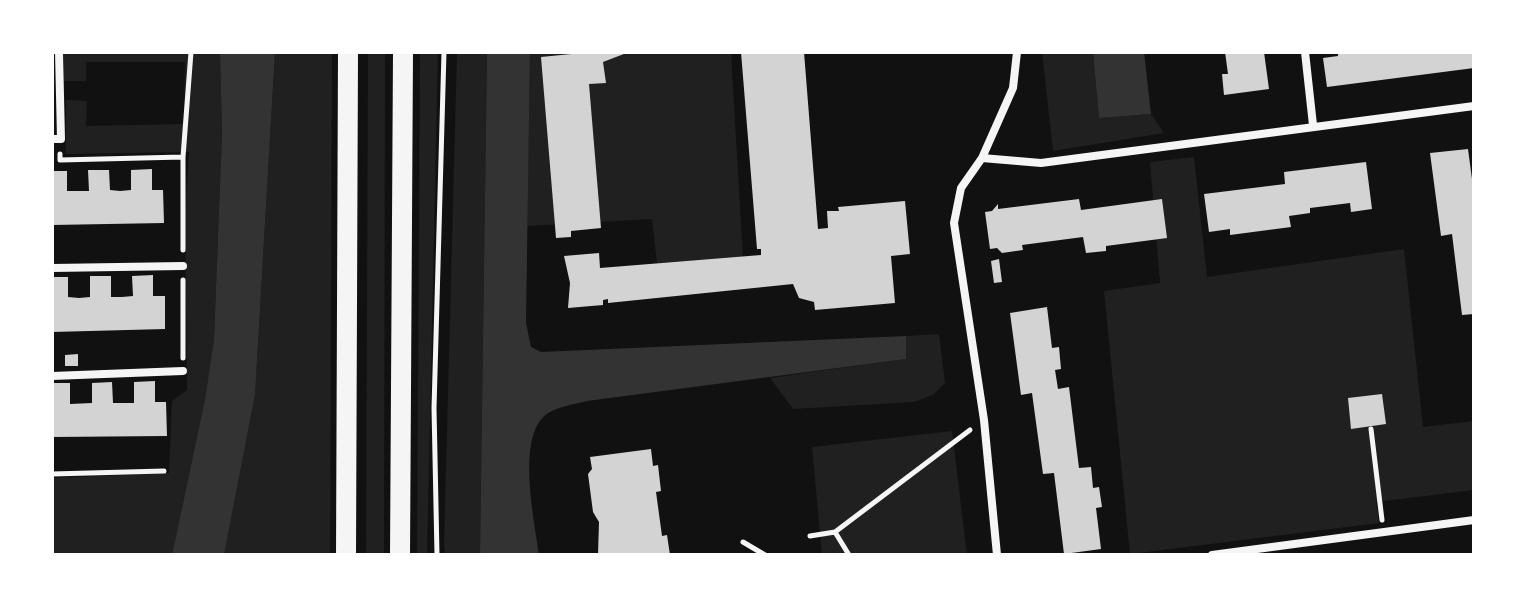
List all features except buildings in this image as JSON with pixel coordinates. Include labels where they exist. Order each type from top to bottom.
[{"type":"main road","points":[[346,555],[348,52]]},
{"type":"main road","points":[[400,555],[403,52]]},
{"type":"street","points":[[56,139],[59,52]]},
{"type":"street","points":[[997,555],[984,420],[954,223],[961,188],[982,158],[1013,88],[1017,52]]},
{"type":"street","points":[[1305,52],[1313,125]]},
{"type":"street","points":[[982,158],[1041,163],[1474,106]]},
{"type":"street","points":[[52,268],[183,266]]},
{"type":"street","points":[[52,376],[183,371]]},
{"type":"street","points":[[1212,555],[1474,520]]},
{"type":"path","points":[[183,371],[183,157],[191,52]]},
{"type":"path","points":[[437,555],[434,408],[444,52]]},
{"type":"path","points":[[56,139],[60,160],[183,157]]},
{"type":"path","points":[[810,536],[835,532],[984,420]]},
{"type":"path","points":[[1371,429],[1384,532]]},
{"type":"path","points":[[52,474],[164,471]]},
{"type":"path","points":[[835,532],[849,555]]},
{"type":"path","points":[[743,542],[765,555]]},
{"type":"shaded area","points":[[64,52],[220,52],[222,133],[214,339],[205,399],[172,555],[52,555],[52,478],[169,473],[172,401],[187,390],[185,212],[189,152],[66,154],[66,100],[87,101],[86,126],[184,124],[185,62],[86,62],[86,81],[64,81]]},
{"type":"shaded area","points":[[220,52],[275,52],[255,395],[224,555],[172,555],[205,399],[214,339],[222,133]]},
{"type":"shaded area","points":[[275,52],[332,52],[330,555],[224,555],[255,395]]},
{"type":"shaded area","points":[[368,52],[385,52],[384,555],[366,555]]},
{"type":"shaded area","points":[[420,52],[438,52],[427,555],[417,555]]},
{"type":"shaded area","points":[[457,52],[487,52],[480,555],[445,555],[444,544]]},
{"type":"shaded area","points":[[487,52],[530,52],[526,323],[531,347],[541,352],[906,336],[906,359],[587,401],[554,410],[539,422],[530,457],[531,500],[539,555],[480,555]]},
{"type":"shaded area","points":[[530,52],[731,52],[743,258],[657,263],[652,219],[527,226]]},
{"type":"shaded area","points":[[1042,52],[1093,52],[1099,118],[1151,114],[1164,133],[1053,151]]},
{"type":"shaded area","points":[[1093,52],[1144,52],[1151,114],[1099,118]]},
{"type":"shaded area","points":[[1194,157],[1207,277],[1404,249],[1423,427],[1474,421],[1474,490],[1376,502],[1379,523],[1130,554],[1104,291],[1160,283],[1150,162]]},
{"type":"shaded area","points":[[939,334],[945,383],[933,395],[914,402],[793,409],[770,378],[905,359],[906,336]]},
{"type":"shaded area","points":[[952,431],[967,555],[822,555],[812,447]]}]
